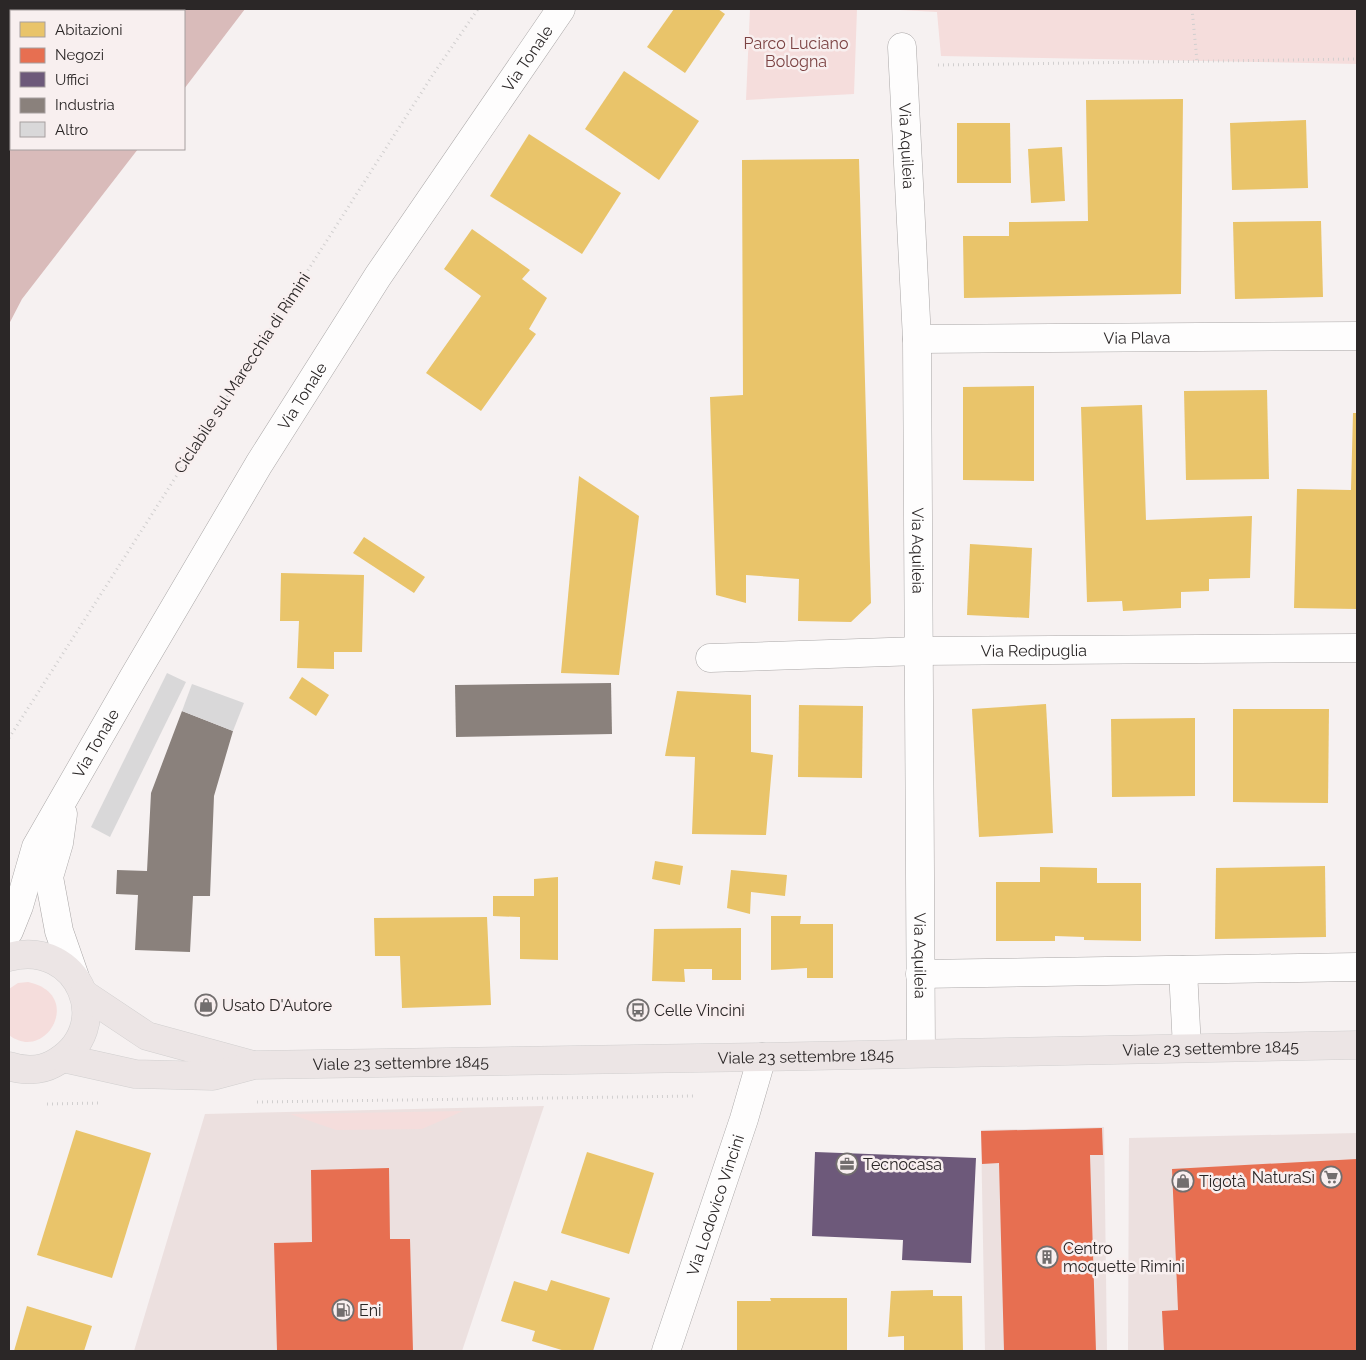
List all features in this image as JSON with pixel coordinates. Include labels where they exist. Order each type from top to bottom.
[{"type":"main road","name":"Viale 23 settembre 1845","points":[[9,957],[28,954],[46,956],[62,965],[80,985],[147,1036],[254,1065]]},
{"type":"main road","points":[[9,1066],[29,1070],[47,1067],[63,1058],[76,1046],[84,1029],[87,1012],[80,985]]},
{"type":"main road","name":"Viale 23 settembre 1845","points":[[63,1058],[134,1074],[213,1076],[254,1065],[1357,1045]]},
{"type":"street","name":"Via Tonale","points":[[9,931],[19,906],[36,847],[260,464],[383,268],[561,9]]},
{"type":"street","name":"Via Aquileia","points":[[902,56],[917,339],[921,1053]]},
{"type":"street","name":"Via Plava","points":[[917,339],[1357,336]]},
{"type":"street","name":"Via Redipuglia","points":[[710,658],[919,651],[1357,648]]},
{"type":"street","name":"Via Tonale","points":[[66,796],[58,844],[49,877],[59,930],[80,985]]},
{"type":"street","points":[[920,974],[1357,967]]},
{"type":"street","points":[[1183,970],[1187,1048]]},
{"type":"street","name":"Via Lodovico Vincini","points":[[666,1351],[744,1119],[762,1057]]},
{"type":"path","name":"Ciclabile sul Marecchia di Rimini","points":[[9,738],[432,76],[478,9]]},
{"type":"path","points":[[1192,9],[1197,61]]},
{"type":"path","points":[[902,56],[1197,61],[1357,58]]},
{"type":"shaded area","points":[[9,9],[245,9],[185,88],[185,10],[10,10],[10,150],[137,150],[22,299],[9,324]]},
{"type":"shaded area","points":[[544,1106],[462,1351],[134,1351],[205,1114]]},
{"type":"shaded area","name":"Centro moquette Rimini","points":[[1104,1127],[1107,1351],[985,1351],[981,1130]]},
{"type":"shaded area","points":[[1357,1133],[1357,1351],[1128,1351],[1129,1138]]},
{"type":"green space","name":"Parco Luciano Bologna","points":[[750,9],[857,9],[854,94],[746,100]]},
{"type":"green space","name":"Parco Luciano Bologna","points":[[882,9],[1357,9],[1357,64],[941,56],[937,12]]},
{"type":"green space","points":[[28,982],[45,989],[54,999],[57,1012],[54,1024],[46,1034],[36,1041],[23,1042],[9,1035],[9,989],[18,983]]},
{"type":"green space","points":[[463,1111],[422,1129],[336,1130],[290,1114]]},
{"type":"building: Abitazioni","points":[[674,9],[718,9],[725,14],[685,73],[647,47]]},
{"type":"building: Abitazioni","points":[[624,71],[699,121],[659,180],[585,129]]},
{"type":"building: Abitazioni","points":[[1183,99],[1181,294],[964,298],[963,236],[1009,236],[1009,222],[1088,221],[1086,100]]},
{"type":"building: Abitazioni","points":[[1306,120],[1308,188],[1232,190],[1230,123]]},
{"type":"building: Abitazioni","points":[[957,123],[1010,123],[1011,183],[957,183]]},
{"type":"building: Abitazioni","points":[[529,134],[621,193],[582,254],[490,196]]},
{"type":"building: Abitazioni","points":[[1062,147],[1065,201],[1031,203],[1028,149]]},
{"type":"building: Abitazioni","points":[[859,159],[871,603],[851,622],[798,621],[799,579],[746,575],[746,603],[716,595],[710,397],[743,395],[742,160]]},
{"type":"building: Abitazioni","points":[[1321,221],[1323,297],[1235,299],[1233,222]]},
{"type":"building: Abitazioni","points":[[472,229],[530,270],[522,279],[547,298],[529,329],[536,334],[481,411],[426,373],[481,296],[444,269]]},
{"type":"building: Abitazioni","points":[[1034,386],[1034,481],[963,480],[963,387]]},
{"type":"building: Abitazioni","points":[[1267,390],[1269,479],[1186,480],[1184,391]]},
{"type":"building: Abitazioni","points":[[1142,405],[1146,520],[1252,516],[1250,578],[1209,579],[1209,591],[1181,592],[1181,608],[1123,611],[1122,601],[1087,602],[1081,407]]},
{"type":"building: Abitazioni","points":[[1353,413],[1357,413],[1357,609],[1294,608],[1297,489],[1351,490]]},
{"type":"building: Abitazioni","points":[[579,476],[639,516],[619,675],[561,673]]},
{"type":"building: Abitazioni","points":[[364,537],[425,577],[414,593],[353,553]]},
{"type":"building: Abitazioni","points":[[970,544],[1032,548],[1029,618],[967,615]]},
{"type":"building: Abitazioni","points":[[281,573],[364,575],[362,652],[334,652],[334,669],[297,668],[299,621],[280,621]]},
{"type":"building: Abitazioni","points":[[302,677],[329,695],[316,716],[289,698]]},
{"type":"building: Abitazioni","points":[[677,691],[751,695],[751,752],[773,755],[766,835],[692,834],[695,757],[665,756]]},
{"type":"building: Abitazioni","points":[[1046,704],[1053,833],[979,837],[972,709]]},
{"type":"building: Abitazioni","points":[[799,705],[863,706],[862,778],[798,777]]},
{"type":"building: Abitazioni","points":[[1233,709],[1329,709],[1328,803],[1233,802]]},
{"type":"building: Abitazioni","points":[[1195,718],[1195,796],[1112,797],[1111,719]]},
{"type":"building: Abitazioni","points":[[655,861],[683,866],[680,885],[652,879]]},
{"type":"building: Abitazioni","points":[[1325,866],[1326,937],[1215,939],[1216,868]]},
{"type":"building: Abitazioni","points":[[1040,867],[1097,868],[1097,883],[1141,883],[1141,941],[1084,940],[1084,937],[1055,936],[1055,941],[996,941],[996,882],[1040,882]]},
{"type":"building: Abitazioni","points":[[731,870],[787,875],[785,896],[751,892],[750,914],[727,908]]},
{"type":"building: Abitazioni","points":[[558,877],[558,960],[520,959],[520,917],[493,916],[493,896],[534,896],[534,879]]},
{"type":"building: Abitazioni","points":[[771,916],[801,916],[800,924],[833,924],[833,978],[807,978],[807,968],[771,970]]},
{"type":"building: Abitazioni","points":[[487,917],[491,1005],[402,1008],[400,956],[375,956],[374,918]]},
{"type":"building: Abitazioni","points":[[741,928],[741,980],[712,980],[712,969],[684,969],[685,982],[652,981],[654,929]]},
{"type":"building: Abitazioni","points":[[76,1130],[151,1153],[112,1278],[37,1255]]},
{"type":"building: Abitazioni","points":[[587,1152],[654,1173],[629,1254],[561,1233]]},
{"type":"building: Abitazioni","points":[[551,1280],[610,1298],[593,1351],[565,1351],[532,1341],[535,1331],[501,1321],[514,1281],[547,1291]]},
{"type":"building: Abitazioni","points":[[933,1290],[933,1296],[962,1296],[963,1351],[904,1351],[904,1336],[888,1337],[891,1291]]},
{"type":"building: Abitazioni","points":[[770,1298],[847,1298],[847,1351],[737,1351],[737,1301],[771,1301]]},
{"type":"building: Abitazioni","points":[[27,1306],[92,1326],[84,1351],[14,1351]]},
{"type":"building: Negozi","name":"Centro moquette Rimini","points":[[1102,1128],[1103,1155],[1090,1155],[1096,1351],[1004,1351],[999,1163],[982,1164],[981,1131]]},
{"type":"building: Negozi","points":[[1357,1159],[1357,1351],[1164,1351],[1162,1311],[1178,1310],[1172,1169]]},
{"type":"building: Negozi","points":[[389,1168],[390,1239],[410,1239],[413,1351],[277,1351],[274,1243],[312,1242],[311,1170]]},
{"type":"building: Uffici","points":[[815,1152],[976,1158],[971,1263],[902,1260],[903,1240],[812,1236]]},
{"type":"building: Industria","points":[[611,683],[612,734],[456,737],[455,685]]},
{"type":"building: Industria","points":[[182,711],[233,731],[214,796],[210,896],[193,896],[190,952],[135,950],[138,895],[116,894],[117,870],[147,871],[151,793]]},
{"type":"building: Altro","points":[[167,673],[186,682],[110,837],[91,827]]},
{"type":"building: Altro","points":[[192,684],[244,703],[233,731],[182,711]]},
{"type":"place","name":"Usato D'Autore","points":[[206,1005]]},
{"type":"place","name":"Celle Vincini","points":[[638,1010]]},
{"type":"place","name":"Tecnocasa","points":[[847,1164]]},
{"type":"place","name":"NaturaSì","points":[[1331,1177]]},
{"type":"place","name":"Tigotà","points":[[1183,1181]]},
{"type":"place","name":"Centro moquette Rimini","points":[[1047,1257]]},
{"type":"place","name":"Eni","points":[[343,1310]]}]
